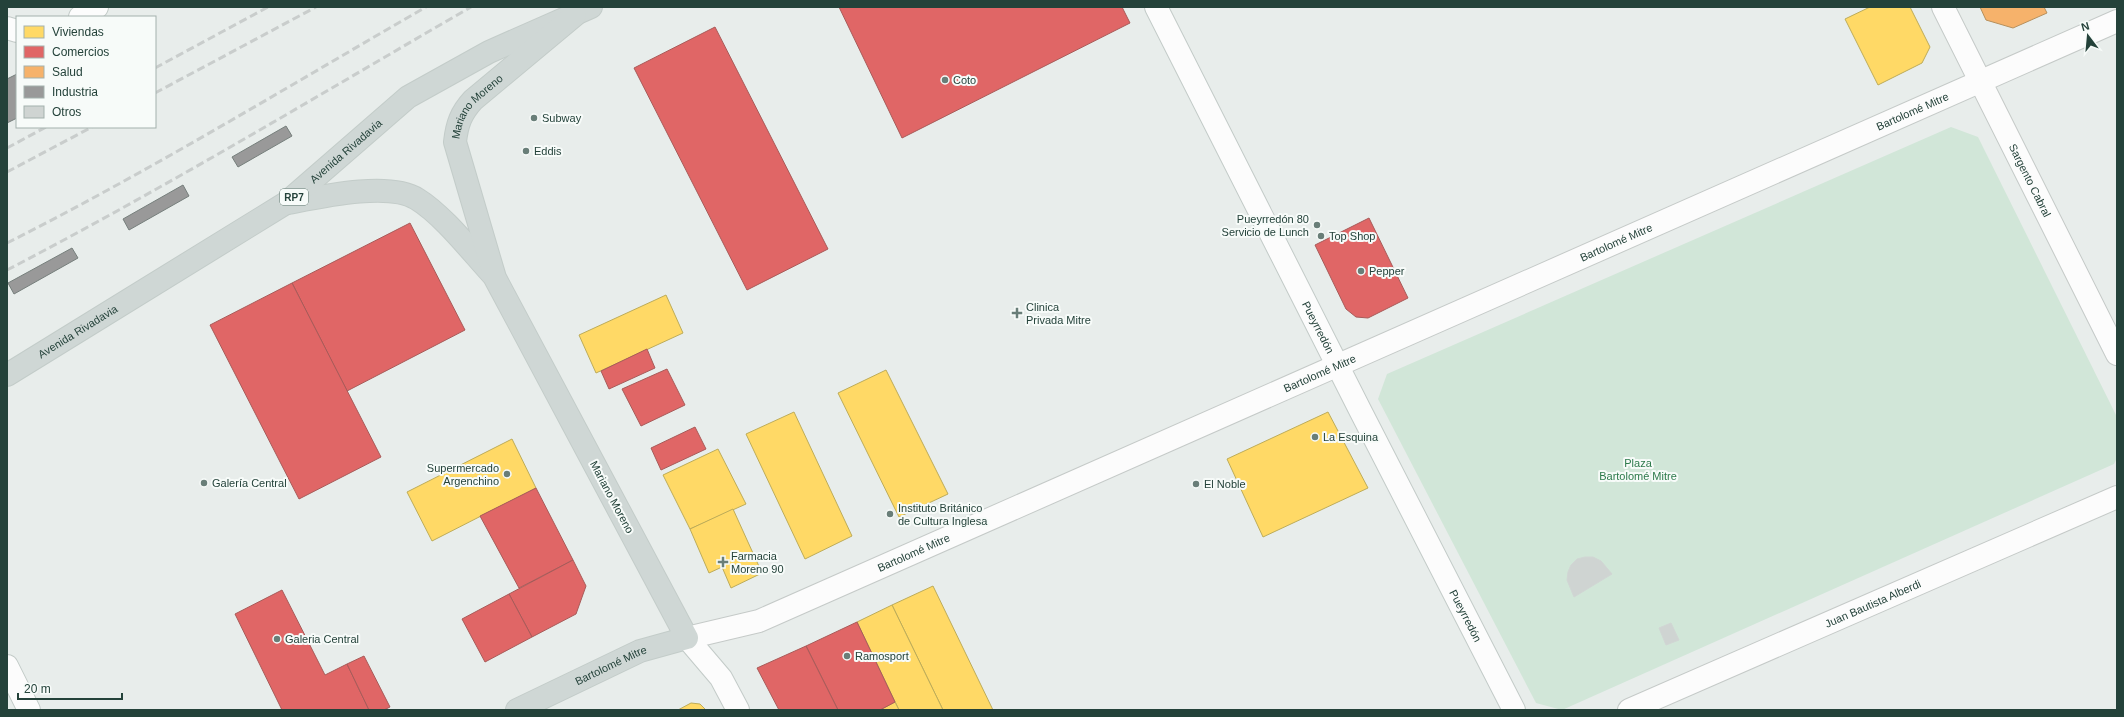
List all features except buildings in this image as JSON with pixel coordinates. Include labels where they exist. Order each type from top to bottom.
[{"type":"main road","name":"Avenida Rivadavia","points":[[7,376],[286,203],[408,97],[489,52],[583,11]]},
{"type":"main road","name":"Mariano Moreno","points":[[583,11],[473,100],[464,111],[457,126],[455,142],[495,278],[687,638]]},
{"type":"main road","name":"Mariano Moreno","points":[[286,203],[346,192],[399,192],[415,198],[432,210],[495,278]]},
{"type":"main road","name":"Bartolomé Mitre","points":[[517,710],[640,651],[687,638]]},
{"type":"street","points":[[82,16],[97,7]]},
{"type":"street","name":"Pueyrredón","points":[[1156,7],[1514,710]]},
{"type":"street","name":"Sargento Cabral","points":[[1943,7],[2117,354]]},
{"type":"street","name":"Bartolomé Mitre","points":[[687,638],[759,620],[1338,366],[2117,21]]},
{"type":"street","name":"Juan Bautista Alberdi","points":[[1629,710],[2117,497]]},
{"type":"street","name":"Mariano Moreno","points":[[687,638],[721,678],[738,710]]},
{"type":"street","points":[[7,666],[29,710]]},
{"type":"green space","name":"Plaza Bartolomé Mitre","points":[[1951,127],[1978,137],[2117,417],[2117,458],[2114,464],[1562,710],[1536,703],[1378,399],[1387,374]]},
{"type":"railway","points":[[156,67],[268,7]]},
{"type":"railway","points":[[156,92],[316,7]]},
{"type":"railway","points":[[7,243],[166,158],[426,7]]},
{"type":"railway","points":[[7,270],[183,174],[471,7]]},
{"type":"railway","points":[[7,148],[44,128]]},
{"type":"railway","points":[[7,172],[90,128]]},
{"type":"place","name":"Coto","points":[[945,80]]},
{"type":"place","name":"Subway","points":[[534,118]]},
{"type":"place","name":"Eddis","points":[[526,151]]},
{"type":"place","name":"Pueyrredón 80 Servicio de Lunch","points":[[1317,225]]},
{"type":"place","name":"Top Shop","points":[[1321,236]]},
{"type":"place","name":"Pepper","points":[[1361,271]]},
{"type":"place","name":"Clinica Privada Mitre","points":[[1017,313]]},
{"type":"place","name":"La Esquina","points":[[1315,437]]},
{"type":"place","name":"Supermercado Argenchino","points":[[507,474]]},
{"type":"place","name":"Galería Central","points":[[204,483]]},
{"type":"place","name":"El Noble","points":[[1196,484]]},
{"type":"place","name":"Instituto Británico de Cultura Inglesa","points":[[890,514]]},
{"type":"place","name":"Farmacia Moreno 90","points":[[723,562]]},
{"type":"place","name":"Galeria Central","points":[[277,639]]},
{"type":"place","name":"Ramosport","points":[[847,656]]}]
